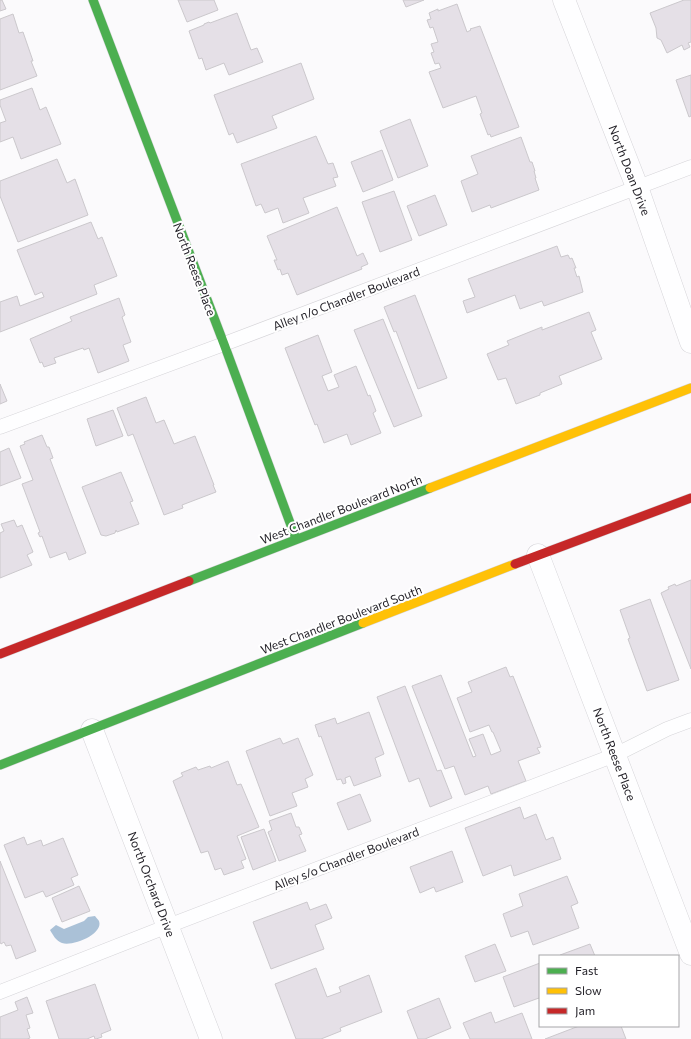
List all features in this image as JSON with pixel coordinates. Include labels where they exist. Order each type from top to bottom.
[{"type":"main road","name":"North Reese Place","points":[[93,0],[224,344],[296,539]]},
{"type":"main road","name":"West Chandler Boulevard North","points":[[0,654],[691,388]]},
{"type":"main road","name":"West Chandler Boulevard South","points":[[0,765],[538,555],[691,498]]},
{"type":"street","name":"North Doan Drive","points":[[564,0],[637,187],[691,342]]},
{"type":"street","name":"North Reese Place","points":[[538,555],[691,954]]},
{"type":"street","name":"North Orchard Drive","points":[[92,730],[211,1039]]},
{"type":"lane","name":"Alley n/o Chandler Boulevard","points":[[0,427],[224,344],[691,167]]},
{"type":"lane","name":"Alley s/o Chandler Boulevard","points":[[0,992],[615,755],[667,729],[691,720]]},
{"type":"water","points":[[95,916],[99,921],[97,930],[92,935],[73,943],[67,944],[60,942],[50,930],[56,925],[64,929],[84,921],[88,917]]},
{"type":"building","points":[[0,0],[2,0],[6,9],[0,11]]},
{"type":"building","points":[[178,0],[214,0],[218,10],[187,22]]},
{"type":"building","points":[[403,0],[424,0],[406,7]]},
{"type":"building","points":[[684,0],[691,0],[691,42],[688,43],[690,47],[684,50],[682,45],[667,53],[661,40],[657,38],[656,28],[650,13]]},
{"type":"building","points":[[457,4],[467,32],[471,30],[470,29],[480,26],[519,127],[491,137],[490,134],[488,135],[480,114],[482,113],[476,96],[443,108],[429,72],[441,68],[439,63],[435,64],[431,53],[434,52],[431,44],[438,42],[433,27],[430,28],[427,20],[431,19],[429,13]]},
{"type":"building","points":[[237,13],[251,50],[257,48],[263,62],[229,75],[224,63],[206,70],[202,58],[199,59],[189,31],[209,22],[210,23]]},
{"type":"building","points":[[13,14],[19,33],[23,32],[37,76],[0,90],[0,19]]},
{"type":"building","points":[[301,63],[314,99],[272,116],[277,128],[237,143],[233,133],[229,135],[214,95]]},
{"type":"building","points":[[691,75],[691,116],[689,117],[676,80]]},
{"type":"building","points":[[32,88],[40,110],[46,107],[61,144],[21,159],[13,137],[0,142],[0,123],[6,121],[0,105],[0,100]]},
{"type":"building","points":[[410,119],[428,166],[398,178],[380,131]]},
{"type":"building","points":[[316,136],[328,164],[333,163],[338,177],[333,178],[336,186],[303,198],[309,213],[283,223],[278,208],[265,213],[261,204],[256,206],[241,164]]},
{"type":"building","points":[[521,137],[530,162],[532,162],[539,190],[491,208],[490,205],[472,212],[461,181],[478,174],[471,156]]},
{"type":"building","points":[[382,150],[393,180],[363,192],[351,162]]},
{"type":"building","points":[[57,159],[67,183],[75,179],[88,215],[18,242],[0,196],[0,181]]},
{"type":"building","points":[[394,191],[412,240],[380,252],[362,202]]},
{"type":"building","points":[[435,195],[447,225],[419,236],[407,206]]},
{"type":"building","points":[[337,207],[357,256],[363,253],[368,264],[361,267],[362,269],[297,295],[288,273],[282,275],[280,269],[278,270],[274,260],[277,260],[267,236]]},
{"type":"building","points":[[91,222],[98,239],[102,237],[117,276],[94,285],[97,294],[0,332],[0,302],[17,296],[20,306],[44,297],[42,292],[35,295],[17,250]]},
{"type":"building","points":[[557,246],[561,257],[568,255],[570,259],[572,258],[583,292],[544,306],[542,301],[520,309],[515,295],[467,313],[463,301],[475,297],[468,279]]},
{"type":"building","points":[[415,295],[447,378],[418,389],[396,331],[394,332],[384,307]]},
{"type":"building","points":[[119,298],[125,315],[122,317],[131,342],[123,345],[129,361],[98,373],[89,348],[84,350],[83,348],[54,358],[56,363],[44,367],[42,362],[40,363],[30,339],[72,321],[70,317]]},
{"type":"building","points":[[589,312],[596,330],[591,332],[602,359],[559,376],[562,384],[540,393],[540,395],[516,404],[506,378],[498,380],[487,354],[509,345],[507,341],[542,327],[542,330]]},
{"type":"building","points":[[383,319],[422,416],[394,427],[354,330]]},
{"type":"building","points":[[318,335],[332,372],[322,376],[328,391],[339,387],[334,375],[356,366],[368,396],[370,395],[376,411],[373,413],[381,433],[351,445],[347,434],[324,443],[317,424],[315,425],[285,348]]},
{"type":"building","points":[[0,384],[7,401],[0,404]]},
{"type":"building","points":[[146,397],[156,423],[164,420],[174,444],[195,436],[216,492],[182,505],[183,508],[164,515],[133,434],[128,436],[117,408]]},
{"type":"building","points":[[113,410],[123,436],[96,446],[87,419]]},
{"type":"building","points":[[42,435],[47,447],[49,447],[53,458],[50,459],[86,553],[69,560],[66,552],[50,558],[42,536],[40,537],[38,533],[40,532],[22,484],[33,480],[20,446],[25,444],[24,442]]},
{"type":"building","points":[[9,448],[21,478],[0,486],[0,452]]},
{"type":"building","points":[[121,472],[133,501],[130,502],[139,524],[117,532],[116,530],[115,533],[106,536],[101,535],[82,487]]},
{"type":"building","points":[[14,520],[17,527],[22,525],[33,552],[27,555],[32,565],[0,578],[0,533],[4,531],[1,524]]},
{"type":"building","points":[[691,580],[691,669],[661,593],[669,589],[668,587],[675,584],[676,586]]},
{"type":"building","points":[[650,599],[679,680],[647,691],[628,639],[630,638],[620,610]]},
{"type":"building","points":[[506,667],[510,677],[513,676],[541,747],[537,748],[540,753],[518,761],[526,781],[491,794],[488,786],[465,795],[454,766],[445,769],[412,686],[441,675],[473,757],[476,756],[469,739],[483,734],[491,755],[501,751],[489,725],[470,732],[457,698],[472,692],[468,682]]},
{"type":"building","points":[[405,686],[437,771],[441,770],[452,798],[430,807],[419,778],[409,782],[377,697]]},
{"type":"building","points":[[369,712],[384,754],[375,758],[381,776],[354,786],[350,776],[345,778],[346,783],[343,784],[341,779],[337,780],[321,736],[319,737],[315,725],[335,718],[337,724]]},
{"type":"building","points":[[280,738],[283,744],[298,738],[313,775],[305,779],[308,787],[292,793],[297,806],[270,816],[246,751]]},
{"type":"building","points":[[228,761],[237,785],[241,784],[259,827],[237,836],[246,859],[241,861],[244,868],[224,875],[221,868],[215,870],[208,851],[201,853],[173,781],[183,776],[181,773],[196,767],[198,770],[210,766],[211,768]]},
{"type":"building","points":[[360,794],[371,821],[348,830],[337,803]]},
{"type":"building","points":[[520,807],[524,819],[536,814],[546,840],[553,837],[561,859],[514,876],[511,865],[483,876],[465,828]]},
{"type":"building","points":[[291,813],[296,827],[299,827],[302,834],[299,835],[306,851],[279,861],[268,832],[272,830],[269,821]]},
{"type":"building","points":[[264,829],[276,861],[253,870],[241,837]]},
{"type":"building","points":[[24,837],[27,845],[41,840],[43,846],[63,838],[78,875],[71,878],[74,885],[46,897],[43,891],[25,898],[4,845]]},
{"type":"building","points":[[452,851],[463,882],[436,892],[434,887],[420,893],[410,867]]},
{"type":"building","points":[[0,861],[36,951],[16,959],[11,945],[6,946],[4,942],[1,944],[0,942]]},
{"type":"building","points":[[567,876],[578,903],[571,906],[579,928],[533,945],[528,931],[511,937],[503,914],[523,906],[519,894]]},
{"type":"building","points":[[79,886],[90,911],[62,922],[52,898]]},
{"type":"building","points":[[307,902],[310,910],[326,904],[332,918],[315,925],[324,949],[271,969],[253,922]]},
{"type":"building","points":[[495,944],[506,971],[475,982],[465,956]]},
{"type":"building","points":[[590,944],[595,955],[560,955]]},
{"type":"building","points":[[539,963],[539,998],[514,1007],[503,977]]},
{"type":"building","points":[[316,968],[327,997],[341,992],[339,987],[369,975],[382,1012],[340,1028],[341,1031],[321,1039],[296,1039],[275,984]]},
{"type":"building","points":[[95,984],[111,1030],[101,1034],[102,1037],[96,1039],[94,1036],[87,1039],[59,1039],[46,1001]]},
{"type":"building","points":[[27,997],[33,1013],[26,1015],[30,1028],[27,1029],[30,1038],[0,1039],[0,1017],[18,1010],[15,1002]]},
{"type":"building","points":[[439,998],[451,1028],[425,1039],[418,1039],[407,1011]]},
{"type":"building","points":[[491,1012],[495,1023],[522,1013],[532,1039],[470,1039],[463,1023]]},
{"type":"building","points":[[576,1027],[621,1027],[626,1039],[545,1039]]},
{"type":"traffic: fast","points":[[93,0],[224,344],[296,539]]},
{"type":"traffic: fast","points":[[189,581],[430,488]]},
{"type":"traffic: fast","points":[[0,765],[363,623]]},
{"type":"traffic: slow","points":[[430,488],[691,388]]},
{"type":"traffic: slow","points":[[363,623],[515,564]]},
{"type":"traffic: jam","points":[[515,564],[691,498]]},
{"type":"traffic: jam","points":[[0,654],[189,581]]}]
